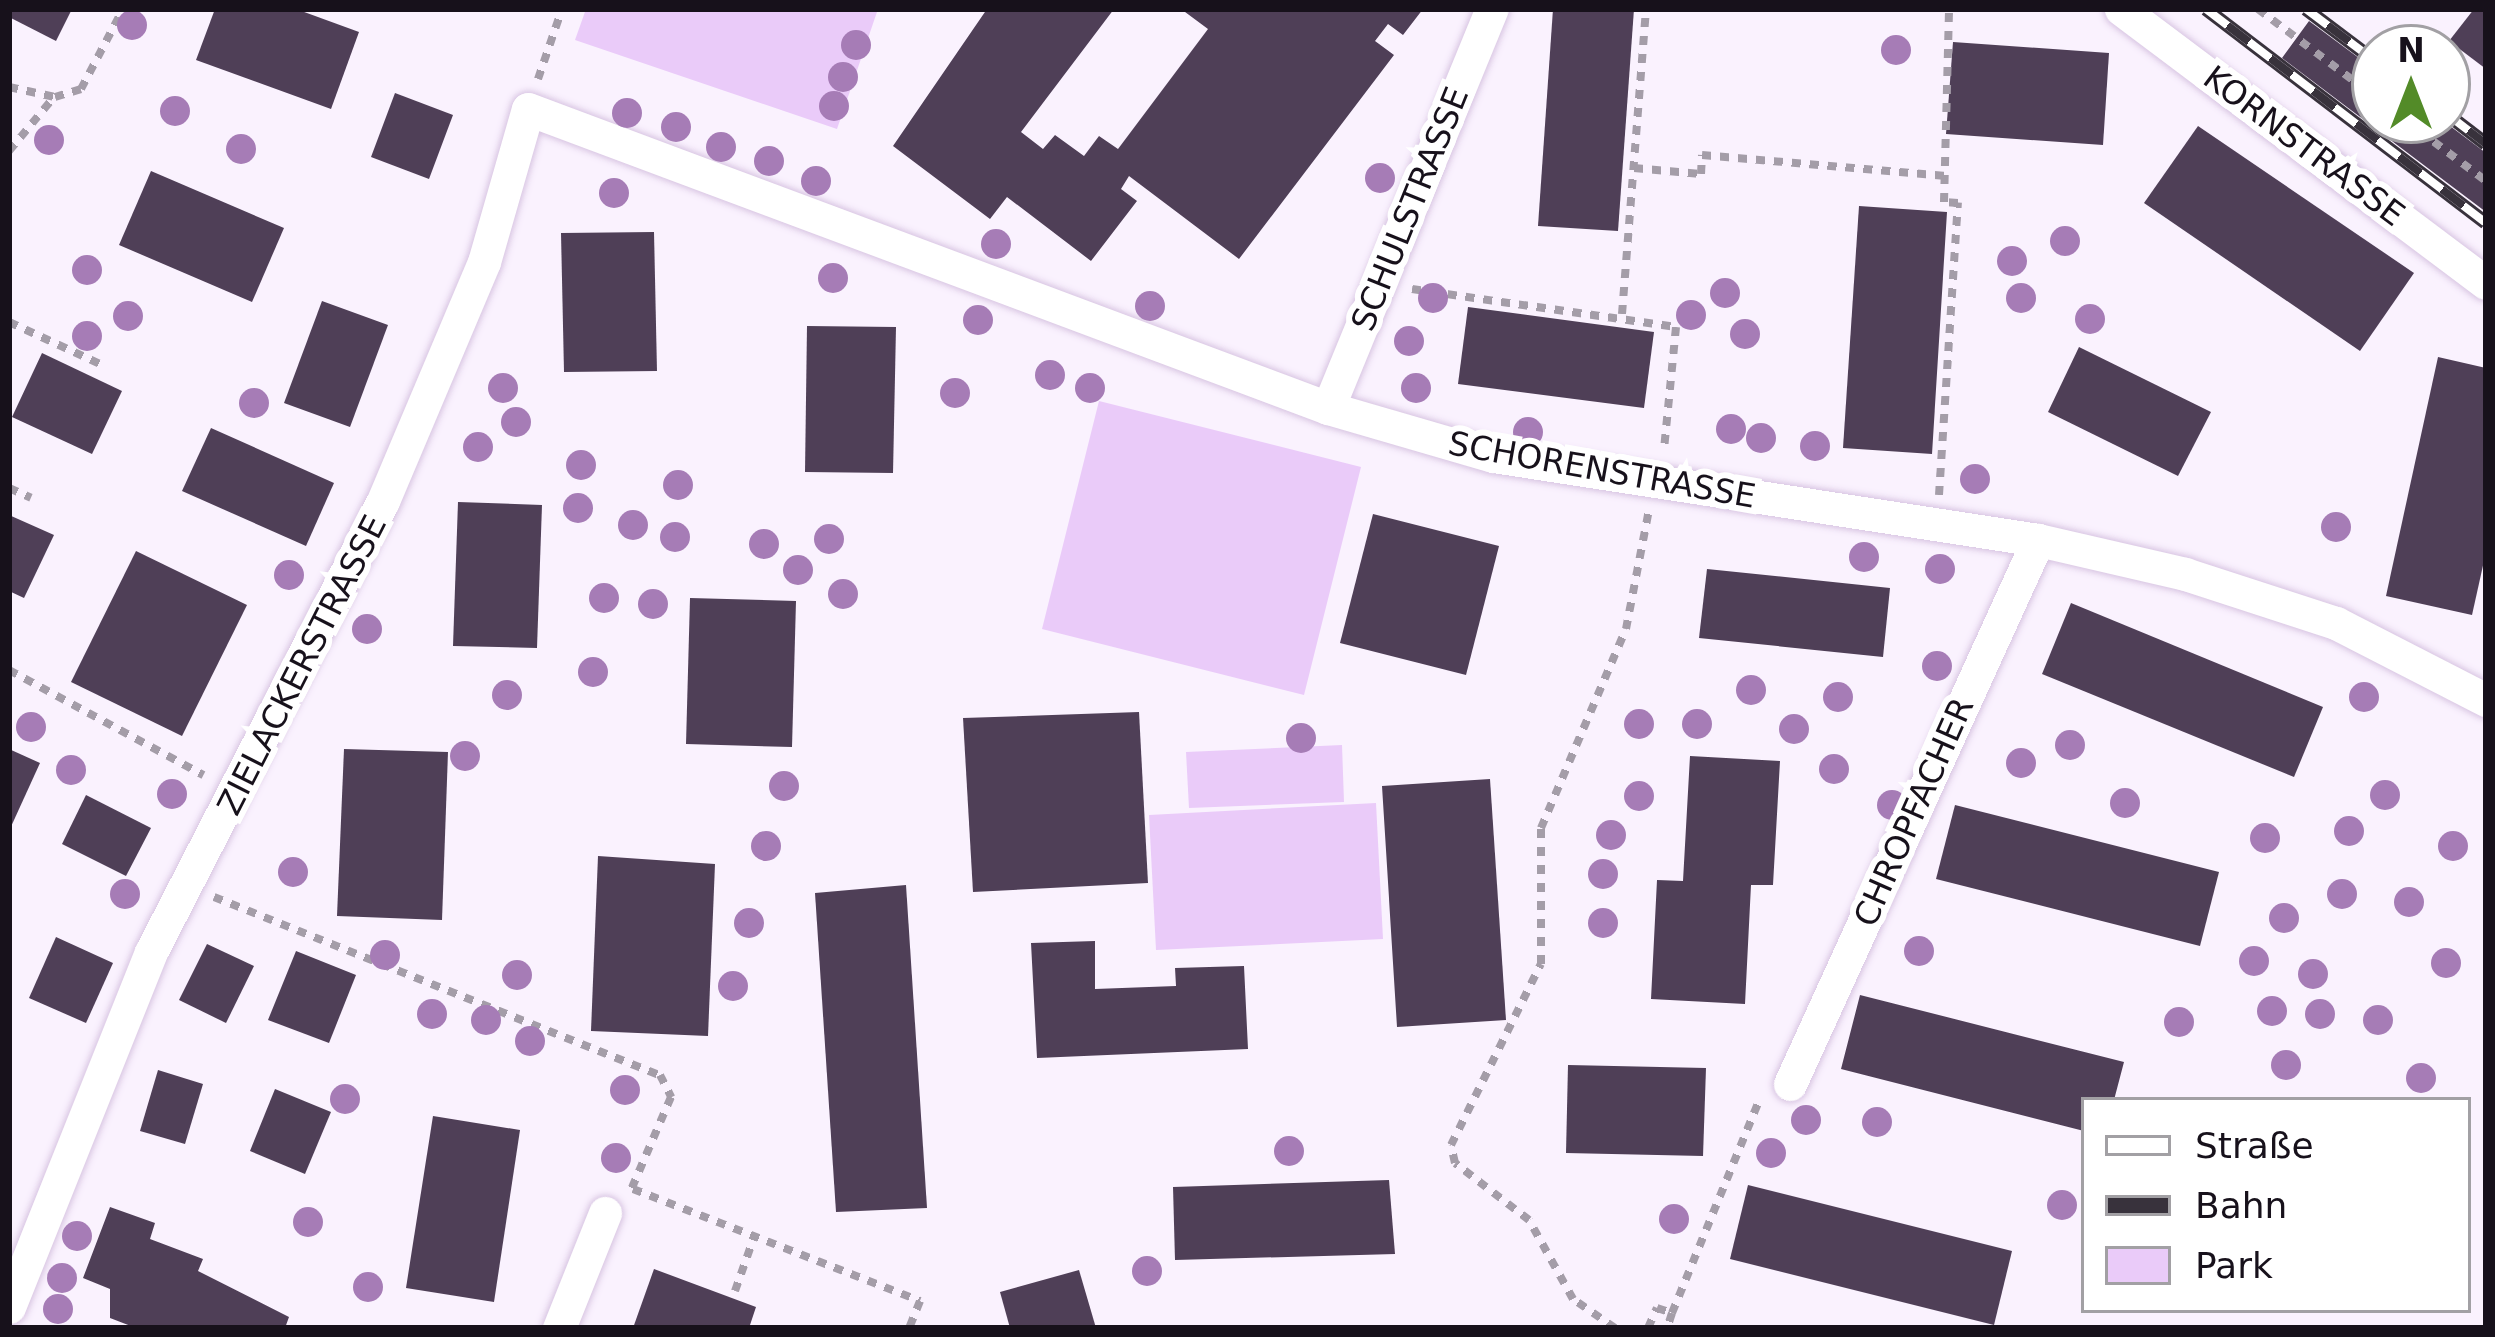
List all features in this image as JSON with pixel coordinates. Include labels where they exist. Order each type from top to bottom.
[{"type":"street","name":"SCHULSTRASSE","points":[[1328,408],[1492,9]]},
{"type":"street","name":"KORNSTRASSE","points":[[2121,9],[2486,283]]},
{"type":"street","name":"SCHORENSTRASSE","points":[[528,109],[1328,408],[1493,456],[2038,540],[2186,574],[2336,623],[2484,693]]},
{"type":"street","name":"ZIELACKERSTRASSE","points":[[9,1306],[151,952],[191,887],[393,480],[484,262],[528,109]]},
{"type":"street","name":"CHROPFACHER","points":[[1790,1084],[2038,540]]},
{"type":"street","points":[[560,1328],[604,1213]]},
{"type":"path","points":[[9,87],[55,97],[81,89],[123,9]]},
{"type":"path","points":[[528,109],[562,9]]},
{"type":"path","points":[[1622,314],[1646,9]]},
{"type":"path","points":[[1937,526],[1958,203],[1944,202],[1940,124],[1948,9]]},
{"type":"path","points":[[2258,9],[2351,79]]},
{"type":"path","points":[[9,152],[55,97]]},
{"type":"path","points":[[2437,144],[2486,181]]},
{"type":"path","points":[[1634,168],[1701,174],[1702,155],[1946,176]]},
{"type":"path","points":[[1379,285],[1622,314],[1630,323],[1676,327],[1654,483],[1626,629],[1541,828],[1541,964],[1451,1145],[1455,1163],[1528,1220],[1573,1299],[1615,1328]]},
{"type":"path","points":[[9,322],[100,364]]},
{"type":"path","points":[[9,488],[32,498]]},
{"type":"path","points":[[9,670],[237,794]]},
{"type":"path","points":[[191,887],[661,1075],[671,1097],[633,1189],[604,1213]]},
{"type":"path","points":[[1667,1328],[1769,1076],[1790,1084]]},
{"type":"path","points":[[633,1189],[920,1301],[909,1328]]},
{"type":"path","points":[[735,1291],[754,1237]]},
{"type":"path","points":[[1648,1328],[1657,1308],[1672,1313]]},
{"type":"green space","points":[[586,9],[878,9],[837,129],[575,40]]},
{"type":"green space","points":[[1099,401],[1361,467],[1304,695],[1042,629]]},
{"type":"green space","points":[[1342,745],[1344,802],[1189,808],[1186,752]]},
{"type":"green space","points":[[1376,803],[1383,939],[1156,950],[1149,815]]},
{"type":"building","points":[[9,9],[72,9],[56,41],[9,17]]},
{"type":"building","points":[[215,9],[296,9],[359,32],[331,109],[196,60]]},
{"type":"building","points":[[987,9],[1114,9],[1021,132],[1043,149],[1055,135],[1084,156],[1099,136],[1118,149],[1208,29],[1181,9],[1423,9],[1403,35],[1388,24],[1375,41],[1394,55],[1239,259],[1129,176],[1121,189],[1137,201],[1091,261],[1007,197],[990,219],[893,146]]},
{"type":"building","points":[[1553,9],[1634,9],[1618,231],[1538,226]]},
{"type":"building","points":[[2474,9],[2486,9],[2486,69],[2471,58],[2471,24],[2462,24]]},
{"type":"building","points":[[2309,21],[2351,52],[2351,110],[2282,58]]},
{"type":"building","points":[[1953,42],[2109,53],[2103,145],[1946,134]]},
{"type":"building","points":[[395,93],[453,115],[429,179],[371,157]]},
{"type":"building","points":[[2198,126],[2414,273],[2360,351],[2144,203]]},
{"type":"building","points":[[2471,142],[2486,153],[2486,212],[2396,144]]},
{"type":"building","points":[[151,171],[284,228],[252,302],[119,245]]},
{"type":"building","points":[[1859,206],[1947,212],[1932,454],[1843,448]]},
{"type":"building","points":[[654,232],[657,371],[564,372],[561,233]]},
{"type":"building","points":[[322,301],[388,325],[350,427],[284,403]]},
{"type":"building","points":[[1468,307],[1654,332],[1644,408],[1458,384]]},
{"type":"building","points":[[807,326],[896,327],[893,473],[805,472]]},
{"type":"building","points":[[2079,347],[2211,412],[2178,476],[2048,412]]},
{"type":"building","points":[[42,353],[122,391],[92,454],[12,417]]},
{"type":"building","points":[[2438,357],[2486,368],[2486,552],[2472,615],[2386,596]]},
{"type":"building","points":[[211,428],[334,483],[306,546],[182,491]]},
{"type":"building","points":[[458,502],[542,505],[537,648],[453,646]]},
{"type":"building","points":[[1373,514],[1499,546],[1466,675],[1340,643]]},
{"type":"building","points":[[9,515],[54,535],[24,598],[9,591]]},
{"type":"building","points":[[136,551],[247,605],[182,736],[71,682]]},
{"type":"building","points":[[1707,569],[1890,588],[1883,657],[1699,638]]},
{"type":"building","points":[[690,598],[796,601],[792,747],[686,744]]},
{"type":"building","points":[[2071,603],[2323,707],[2294,777],[2042,674]]},
{"type":"building","points":[[1139,712],[1148,883],[973,892],[963,718]]},
{"type":"building","points":[[9,749],[40,763],[9,831]]},
{"type":"building","points":[[344,749],[448,752],[442,920],[337,916]]},
{"type":"building","points":[[1690,756],[1780,761],[1773,885],[1751,885],[1745,1004],[1651,999],[1657,880],[1683,881]]},
{"type":"building","points":[[1490,779],[1506,1020],[1397,1027],[1382,786]]},
{"type":"building","points":[[86,795],[151,828],[126,876],[62,844]]},
{"type":"building","points":[[1955,805],[2219,872],[2200,946],[1936,879]]},
{"type":"building","points":[[598,856],[715,864],[708,1036],[591,1031]]},
{"type":"building","points":[[906,885],[927,1208],[836,1212],[815,893]]},
{"type":"building","points":[[56,937],[113,963],[86,1023],[29,998]]},
{"type":"building","points":[[1095,941],[1095,989],[1176,986],[1175,968],[1244,966],[1248,1049],[1037,1058],[1031,943]]},
{"type":"building","points":[[207,944],[254,966],[226,1023],[179,1000]]},
{"type":"building","points":[[296,951],[356,975],[329,1043],[268,1020]]},
{"type":"building","points":[[1860,995],[2124,1062],[2115,1097],[2081,1097],[2081,1130],[1841,1069]]},
{"type":"building","points":[[1568,1065],[1706,1068],[1703,1156],[1566,1153]]},
{"type":"building","points":[[158,1070],[203,1084],[185,1144],[140,1131]]},
{"type":"building","points":[[275,1089],[331,1112],[305,1174],[250,1151]]},
{"type":"building","points":[[433,1116],[520,1130],[494,1302],[406,1288]]},
{"type":"building","points":[[1389,1180],[1395,1254],[1175,1260],[1173,1187]]},
{"type":"building","points":[[1748,1185],[2012,1251],[1994,1325],[1730,1259]]},
{"type":"building","points":[[110,1207],[155,1223],[150,1239],[203,1259],[198,1271],[289,1317],[285,1328],[136,1328],[110,1318],[110,1289],[83,1278]]},
{"type":"building","points":[[654,1269],[756,1307],[749,1328],[633,1328]]},
{"type":"building","points":[[1079,1270],[1096,1328],[1010,1328],[1000,1292]]},
{"type":"railway","points":[[2206,9],[2486,223]]},
{"type":"railway","points":[[2306,9],[2351,43]]},
{"type":"railway","points":[[2471,132],[2486,144]]}]
